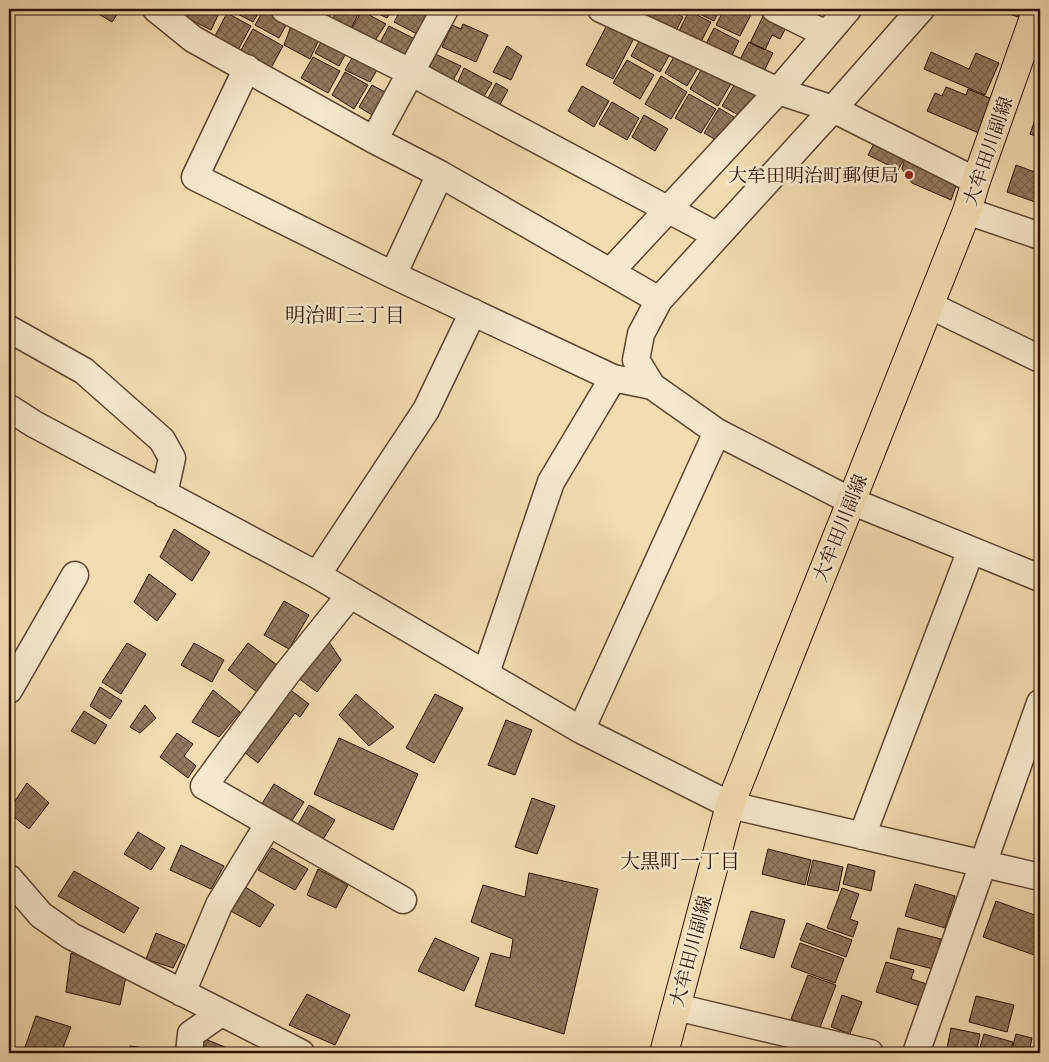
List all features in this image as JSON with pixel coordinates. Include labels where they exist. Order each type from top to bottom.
[{"type":"main road","name":"大牟田川副線","points":[[664,1053],[730,805],[967,211],[1037,9]]},
{"type":"street","points":[[156,9],[193,39],[374,140],[440,174],[659,300]]},
{"type":"street","points":[[284,9],[410,72],[716,235]]},
{"type":"street","points":[[374,140],[445,9]]},
{"type":"street","points":[[601,9],[778,91],[833,109],[976,181]]},
{"type":"street","points":[[775,9],[826,34]]},
{"type":"street","points":[[611,271],[778,91],[848,9]]},
{"type":"street","points":[[921,9],[833,109],[716,235],[659,300],[641,334],[636,360],[652,386],[717,432],[851,501],[1040,578]]},
{"type":"street","points":[[247,68],[196,177],[393,275],[613,378],[652,386]]},
{"type":"street","points":[[393,275],[440,174]]},
{"type":"street","points":[[967,211],[1040,236]]},
{"type":"street","points":[[929,305],[1040,359]]},
{"type":"street","points":[[316,575],[426,410],[473,312]]},
{"type":"street","points":[[9,330],[84,371],[162,440],[172,458],[164,494]]},
{"type":"street","points":[[486,673],[551,482],[613,378]]},
{"type":"street","points":[[9,390],[18,416],[316,575],[581,730],[730,805],[1040,877]]},
{"type":"street","points":[[581,730],[717,432]]},
{"type":"street","points":[[862,836],[972,550]]},
{"type":"street","points":[[9,690],[75,576]]},
{"type":"street","points":[[350,595],[288,672],[204,786],[404,900]]},
{"type":"street","points":[[916,1053],[1040,703]]},
{"type":"street","points":[[182,993],[219,906],[269,823]]},
{"type":"street","points":[[9,878],[41,915],[71,936],[301,1053]]},
{"type":"street","points":[[676,1007],[870,1053]]},
{"type":"street","points":[[189,1053],[191,1034],[221,1013]]},
{"type":"building","points":[[90,9],[121,9],[112,22]]},
{"type":"building","points":[[173,9],[190,9],[187,15]]},
{"type":"building","points":[[192,9],[221,9],[211,30],[187,18]]},
{"type":"building","points":[[228,9],[261,9],[253,22]]},
{"type":"building","points":[[264,9],[274,9],[290,18],[279,38],[255,25]]},
{"type":"building","points":[[308,9],[334,9],[327,20]]},
{"type":"building","points":[[338,9],[361,9],[351,28],[332,20]]},
{"type":"building","points":[[369,9],[393,9],[387,18]]},
{"type":"building","points":[[401,9],[417,9],[427,14],[417,34],[394,22]]},
{"type":"building","points":[[619,9],[645,9],[639,20]]},
{"type":"building","points":[[652,9],[672,9],[671,11],[683,17],[677,29],[664,23],[660,30],[645,22]]},
{"type":"building","points":[[689,9],[720,9],[714,21]]},
{"type":"building","points":[[724,9],[754,9],[740,36],[716,25]]},
{"type":"building","points":[[1005,9],[1028,9],[1024,19],[1004,12]]},
{"type":"building","points":[[362,11],[386,24],[372,45],[349,33]]},
{"type":"building","points":[[689,11],[711,22],[699,46],[677,35]]},
{"type":"building","points":[[765,12],[788,24],[780,39],[772,35],[765,50],[750,43]]},
{"type":"building","points":[[227,13],[251,26],[238,50],[214,38]]},
{"type":"building","points":[[293,21],[322,33],[310,59],[284,45]]},
{"type":"building","points":[[608,23],[635,36],[613,79],[586,65]]},
{"type":"building","points":[[463,24],[488,35],[476,62],[442,47],[452,25],[461,29]]},
{"type":"building","points":[[389,26],[415,39],[403,61],[377,48]]},
{"type":"building","points":[[714,28],[739,41],[728,63],[703,50]]},
{"type":"building","points":[[253,29],[283,46],[271,68],[241,50]]},
{"type":"building","points":[[325,35],[350,46],[339,66],[315,53]]},
{"type":"building","points":[[642,36],[671,52],[660,72],[631,56]]},
{"type":"building","points":[[749,42],[773,53],[761,77],[737,65]]},
{"type":"building","points":[[507,46],[522,56],[511,80],[493,72]]},
{"type":"building","points":[[356,51],[381,63],[370,82],[345,70]]},
{"type":"building","points":[[931,52],[969,69],[976,53],[999,63],[985,95],[924,69]]},
{"type":"building","points":[[433,53],[461,66],[451,84],[425,73]]},
{"type":"building","points":[[676,53],[699,66],[687,86],[665,73]]},
{"type":"building","points":[[313,57],[340,71],[328,93],[301,78]]},
{"type":"building","points":[[627,60],[654,75],[640,99],[613,83]]},
{"type":"building","points":[[704,65],[733,80],[718,106],[690,89]]},
{"type":"building","points":[[464,68],[492,83],[480,103],[454,91]]},
{"type":"building","points":[[345,72],[368,85],[354,109],[332,95]]},
{"type":"building","points":[[661,76],[687,92],[671,119],[645,104]]},
{"type":"building","points":[[736,82],[762,98],[749,121],[722,106]]},
{"type":"building","points":[[496,83],[508,90],[497,110],[485,104]]},
{"type":"building","points":[[372,85],[385,92],[372,115],[359,107]]},
{"type":"building","points":[[582,86],[609,101],[594,127],[568,111]]},
{"type":"building","points":[[946,87],[966,95],[968,89],[992,99],[981,134],[927,111],[935,93],[942,96]]},
{"type":"building","points":[[689,94],[716,109],[701,133],[675,118]]},
{"type":"building","points":[[612,102],[639,118],[627,140],[599,124]]},
{"type":"building","points":[[719,108],[744,123],[730,148],[704,133]]},
{"type":"building","points":[[1038,111],[1040,112],[1040,138],[1030,134]]},
{"type":"building","points":[[644,115],[668,129],[655,151],[632,137]]},
{"type":"building","points":[[876,140],[906,155],[898,170],[868,155]]},
{"type":"building","points":[[905,157],[959,178],[951,200],[912,183],[902,169]]},
{"type":"building","points":[[1016,165],[1040,174],[1040,188],[1035,202],[1007,192]]},
{"type":"building","points":[[1040,203],[1040,222],[1034,220]]},
{"type":"building","points":[[174,529],[210,552],[192,581],[160,557]]},
{"type":"building","points":[[149,574],[176,594],[157,621],[134,602]]},
{"type":"building","points":[[284,601],[309,615],[289,649],[264,635]]},
{"type":"building","points":[[325,636],[341,660],[317,692],[294,675]]},
{"type":"building","points":[[127,643],[146,654],[121,694],[102,682]]},
{"type":"building","points":[[194,643],[224,660],[212,682],[181,665]]},
{"type":"building","points":[[248,643],[281,668],[261,695],[228,670]]},
{"type":"building","points":[[285,686],[309,704],[300,717],[295,713],[258,763],[239,748]]},
{"type":"building","points":[[100,687],[122,701],[110,719],[90,706]]},
{"type":"building","points":[[213,690],[240,712],[219,737],[192,722]]},
{"type":"building","points":[[356,694],[394,727],[369,746],[339,715]]},
{"type":"building","points":[[435,694],[463,708],[434,763],[406,748]]},
{"type":"building","points":[[145,705],[156,718],[140,733],[130,727]]},
{"type":"building","points":[[84,711],[107,725],[95,744],[71,731]]},
{"type":"building","points":[[506,720],[532,730],[515,775],[488,765]]},
{"type":"building","points":[[177,733],[193,744],[184,756],[196,766],[188,778],[160,757]]},
{"type":"building","points":[[339,738],[418,774],[393,830],[314,794]]},
{"type":"building","points":[[27,783],[49,803],[29,829],[9,813],[9,810]]},
{"type":"building","points":[[274,784],[304,802],[289,825],[260,807]]},
{"type":"building","points":[[532,798],[555,806],[537,854],[515,847]]},
{"type":"building","points":[[309,805],[335,820],[322,841],[297,826]]},
{"type":"building","points":[[138,832],[165,848],[151,870],[124,854]]},
{"type":"building","points":[[181,845],[224,866],[211,889],[170,870]]},
{"type":"building","points":[[272,848],[308,869],[295,890],[258,870]]},
{"type":"building","points":[[768,849],[811,860],[805,885],[762,874]]},
{"type":"building","points":[[813,860],[843,867],[838,891],[807,885]]},
{"type":"building","points":[[848,864],[875,871],[871,891],[843,884]]},
{"type":"building","points":[[318,869],[348,885],[336,908],[307,895]]},
{"type":"building","points":[[74,871],[139,908],[124,933],[58,896]]},
{"type":"building","points":[[529,873],[598,889],[564,1034],[475,1006],[491,953],[510,958],[513,939],[471,922],[483,885],[525,897]]},
{"type":"building","points":[[915,884],[955,896],[945,928],[905,916]]},
{"type":"building","points":[[242,885],[274,905],[260,927],[227,909]]},
{"type":"building","points":[[842,888],[859,894],[850,919],[858,922],[853,937],[827,928]]},
{"type":"building","points":[[996,901],[1040,917],[1040,957],[983,937]]},
{"type":"building","points":[[751,911],[785,920],[774,958],[740,948]]},
{"type":"building","points":[[807,923],[852,940],[846,957],[800,940]]},
{"type":"building","points":[[898,928],[941,939],[933,969],[890,958]]},
{"type":"building","points":[[156,933],[185,945],[173,968],[146,959]]},
{"type":"building","points":[[435,938],[479,958],[464,991],[418,971]]},
{"type":"building","points":[[800,943],[844,959],[835,983],[791,967]]},
{"type":"building","points":[[71,953],[127,972],[120,1005],[66,992]]},
{"type":"building","points":[[886,962],[914,970],[911,979],[927,984],[920,1006],[876,992]]},
{"type":"building","points":[[808,975],[836,985],[819,1030],[791,1019]]},
{"type":"building","points":[[307,994],[350,1015],[335,1045],[289,1025]]},
{"type":"building","points":[[842,995],[862,1002],[850,1034],[831,1027]]},
{"type":"building","points":[[976,996],[1014,1005],[1007,1032],[969,1022]]},
{"type":"building","points":[[36,1016],[71,1027],[61,1053],[33,1053],[24,1050]]},
{"type":"building","points":[[951,1028],[980,1034],[976,1053],[946,1053]]},
{"type":"building","points":[[984,1034],[1013,1042],[1010,1053],[986,1053],[979,1050]]},
{"type":"building","points":[[1016,1034],[1032,1038],[1030,1048],[1040,1050],[1040,1053],[1011,1053]]},
{"type":"building","points":[[205,1039],[240,1053],[201,1053]]},
{"type":"building","points":[[130,1046],[175,1052],[128,1053]]},
{"type":"place","name":"大牟田明治町郵便局","points":[[909,175]]},
{"type":"district","name":"明治町三丁目","points":[[345,315]]},
{"type":"district","name":"大黒町一丁目","points":[[680,861]]}]
